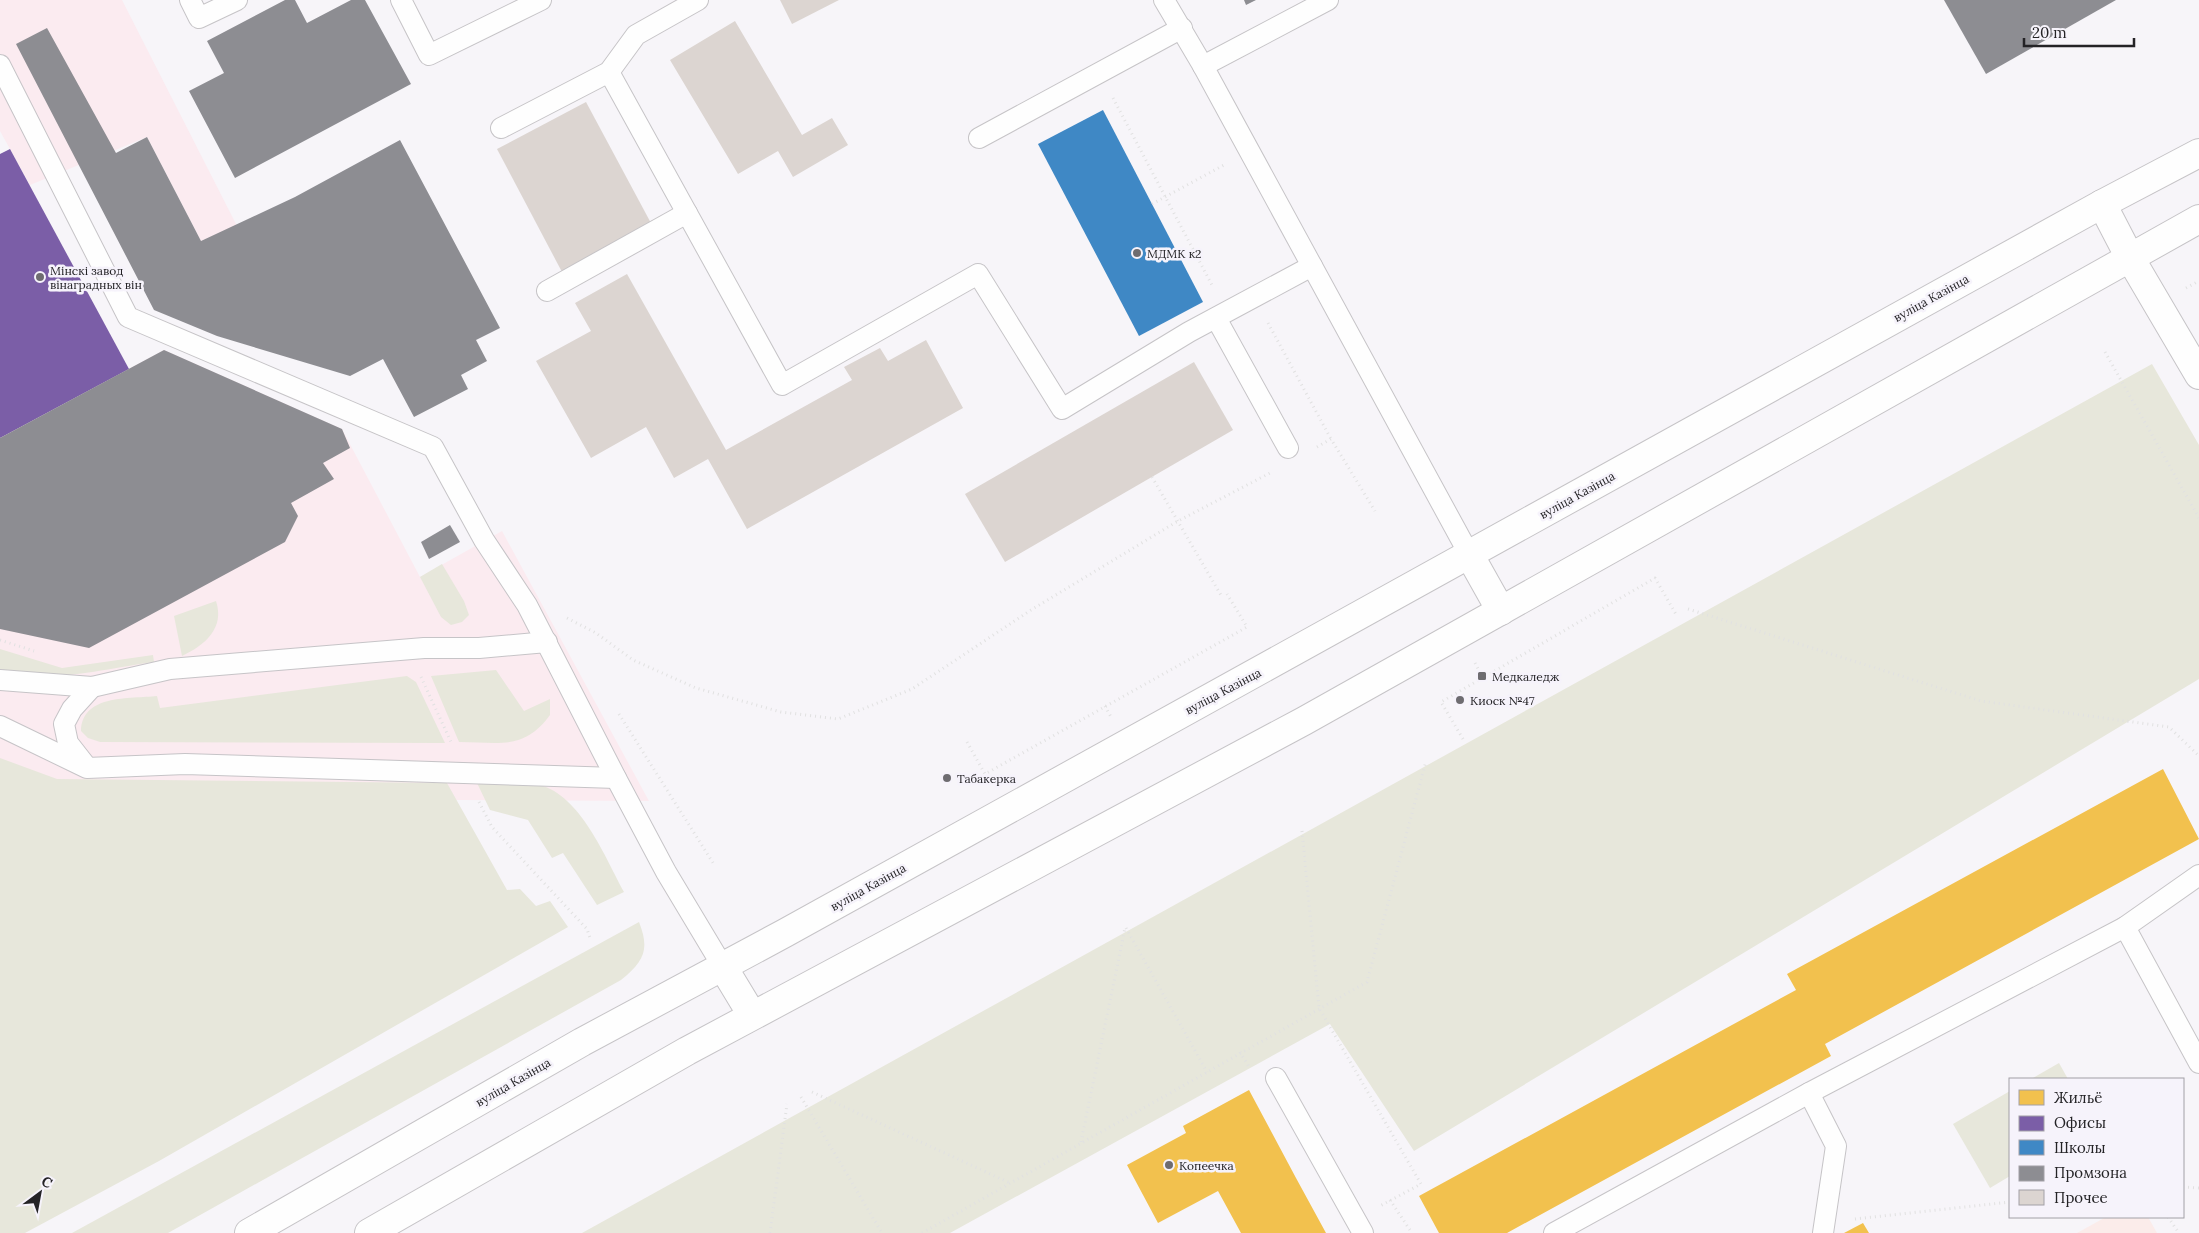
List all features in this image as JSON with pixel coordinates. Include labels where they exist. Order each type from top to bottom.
[{"type":"main road","name":"вуліца Казінца","points":[[249,1233],[582,1042],[723,967],[2102,204],[2199,153]]},
{"type":"main road","points":[[2102,204],[2129,256],[2199,375]]},
{"type":"main road","points":[[369,1233],[752,1015],[1287,730],[2129,256],[2199,219]]},
{"type":"main road","points":[[1469,554],[1501,611]]},
{"type":"main road","points":[[723,967],[752,1015]]},
{"type":"lane","points":[[190,0],[199,18],[237,0]]},
{"type":"lane","points":[[401,0],[429,55],[541,0]]},
{"type":"lane","points":[[501,128],[609,72],[636,35],[698,0]]},
{"type":"lane","points":[[1164,0],[1203,66],[1469,554]]},
{"type":"lane","points":[[1203,66],[1328,0]]},
{"type":"lane","points":[[979,138],[1182,28]]},
{"type":"lane","points":[[0,65],[128,317],[433,447],[484,540],[527,605],[666,872],[723,967]]},
{"type":"lane","points":[[609,72],[782,385],[978,274],[1062,409],[1221,315],[1312,266]]},
{"type":"lane","points":[[547,291],[687,213]]},
{"type":"lane","points":[[1221,315],[1288,448]]},
{"type":"lane","points":[[0,680],[92,687],[170,669],[424,648],[479,648],[547,642]]},
{"type":"lane","points":[[87,768],[68,743],[64,724],[72,709],[92,687]]},
{"type":"lane","points":[[0,726],[87,768],[185,764],[616,778]]},
{"type":"lane","points":[[1554,1233],[1809,1092],[2125,926],[2199,875]]},
{"type":"lane","points":[[2125,926],[2199,1063]]},
{"type":"lane","points":[[1276,1078],[1363,1233]]},
{"type":"lane","points":[[1809,1092],[1836,1146],[1824,1227]]},
{"type":"path","points":[[1099,72],[1165,196],[1221,315]]},
{"type":"path","points":[[1152,204],[1249,151]]},
{"type":"path","points":[[2180,292],[2199,281]]},
{"type":"path","points":[[1254,297],[1331,439]]},
{"type":"path","points":[[2105,352],[2199,518]]},
{"type":"path","points":[[1339,452],[1375,511]]},
{"type":"path","points":[[527,605],[555,611],[596,633],[633,660],[696,688],[780,712],[838,719],[912,689],[1031,610],[1178,521],[1270,473],[1266,464]]},
{"type":"path","points":[[1152,477],[1222,597]]},
{"type":"path","points":[[1464,739],[1441,702],[1482,676],[1655,578],[1677,616]]},
{"type":"path","points":[[967,742],[985,774],[1247,627],[1227,594]]},
{"type":"path","points":[[1688,609],[1981,700],[2169,727],[2199,756]]},
{"type":"path","points":[[0,640],[44,654]]},
{"type":"path","points":[[418,672],[492,826],[587,929],[590,938]]},
{"type":"path","points":[[614,706],[715,866]]},
{"type":"path","points":[[924,1233],[1368,982],[1426,761]]},
{"type":"path","points":[[1302,831],[1319,1008]]},
{"type":"path","points":[[1081,1143],[1126,928],[1207,1072]]},
{"type":"path","points":[[812,1092],[1010,1183]]},
{"type":"path","points":[[801,1097],[882,1233]]},
{"type":"path","points":[[770,1233],[787,1104]]},
{"type":"path","points":[[2184,1187],[2199,1188]]},
{"type":"path","points":[[1390,1200],[1412,1233]]},
{"type":"path","points":[[1824,1227],[2009,1202]]},
{"type":"path","points":[[2169,1218],[2179,1233]]},
{"type":"shaded area","points":[[0,0],[122,0],[237,226],[201,241],[147,137],[30,185],[0,131]]},
{"type":"shaded area","points":[[164,350],[342,429],[420,577],[502,531],[649,801],[55,798],[0,773],[0,438]]},
{"type":"shaded area","points":[[2152,364],[2199,445],[2199,679],[1414,1151],[1330,1024],[950,1233],[582,1233]]},
{"type":"shaded area","points":[[442,564],[464,601],[469,615],[462,622],[451,625],[441,617],[420,577]]},
{"type":"shaded area","points":[[216,601],[218,619],[211,634],[198,647],[182,656],[174,616]]},
{"type":"shaded area","points":[[0,649],[62,668],[153,655],[154,662],[76,674],[35,676],[17,674],[0,669]]},
{"type":"shaded area","points":[[496,670],[524,711],[550,699],[550,715],[530,734],[520,739],[498,743],[459,742],[431,676]]},
{"type":"shaded area","points":[[407,676],[416,682],[445,743],[100,742],[88,738],[81,731],[83,719],[90,710],[98,704],[109,701],[157,696],[160,708]]},
{"type":"shaded area","points":[[0,758],[57,779],[447,783],[507,890],[520,889],[536,906],[550,901],[568,927],[159,1161],[25,1233],[0,1233]]},
{"type":"shaded area","points":[[477,783],[532,784],[554,791],[579,814],[600,846],[624,892],[597,905],[563,853],[552,858],[528,820],[490,810]]},
{"type":"shaded area","points":[[639,922],[644,940],[643,954],[635,967],[621,980],[168,1233],[72,1233]]},
{"type":"shaded area","points":[[2059,1063],[2067,1078],[2033,1078]]},
{"type":"shaded area","points":[[2009,1092],[2009,1177],[1990,1188],[1953,1124]]},
{"type":"shaded area","points":[[2104,1218],[2149,1218],[2157,1233],[2077,1233]]},
{"type":"building: Жильё","points":[[2163,769],[2199,839],[1825,1044],[1831,1056],[1507,1233],[1439,1233],[1419,1196],[1796,990],[1787,974]]},
{"type":"building: Жильё","points":[[1249,1090],[1326,1233],[1241,1233],[1218,1191],[1158,1223],[1127,1165],[1186,1133],[1183,1126]]},
{"type":"building: Жильё","points":[[1863,1223],[1869,1233],[1844,1233]]},
{"type":"building: Офисы","name":"Мінскі завод вінаградных він","points":[[10,149],[129,369],[0,438],[0,154]]},
{"type":"building: Школы","name":"МДМК к2","points":[[1103,110],[1203,302],[1139,336],[1038,144]]},
{"type":"building: Промзона","points":[[285,0],[295,0],[307,23],[351,0],[365,0],[411,84],[235,178],[189,91],[224,73],[207,41]]},
{"type":"building: Промзона","points":[[1244,0],[1256,0],[1246,5]]},
{"type":"building: Промзона","points":[[1944,0],[2116,0],[1986,74]]},
{"type":"building: Промзона","points":[[47,28],[116,153],[147,137],[201,241],[295,197],[400,140],[500,328],[476,340],[487,361],[461,375],[468,389],[414,417],[383,359],[350,376],[217,336],[154,310],[16,44]]},
{"type":"building: Промзона","points":[[164,350],[342,429],[350,448],[323,463],[334,479],[291,503],[298,516],[285,542],[89,648],[0,629],[0,438]]},
{"type":"building: Промзона","points":[[450,525],[460,542],[429,559],[421,542]]},
{"type":"building: Прочее","points":[[780,0],[839,0],[792,24]]},
{"type":"building: Прочее","points":[[735,21],[802,135],[832,118],[848,145],[793,177],[778,151],[738,174],[670,60]]},
{"type":"building: Прочее","points":[[586,102],[652,225],[562,272],[497,149]]},
{"type":"building: Прочее","points":[[627,274],[726,450],[852,380],[844,367],[880,348],[888,361],[926,340],[963,408],[747,529],[708,459],[674,478],[646,427],[591,458],[536,361],[591,331],[575,303]]},
{"type":"building: Прочее","points":[[1194,362],[1233,430],[1005,562],[965,494]]},
{"type":"place","name":"МДМК к2","points":[[1137,253]]},
{"type":"place","name":"Мінскі завод вінаградных він","points":[[40,277]]},
{"type":"place","name":"Медкаледж","points":[[1482,676]]},
{"type":"place","name":"Киоск №47","points":[[1460,700]]},
{"type":"place","name":"Табакерка","points":[[947,778]]},
{"type":"place","name":"Копеечка","points":[[1169,1165]]}]
